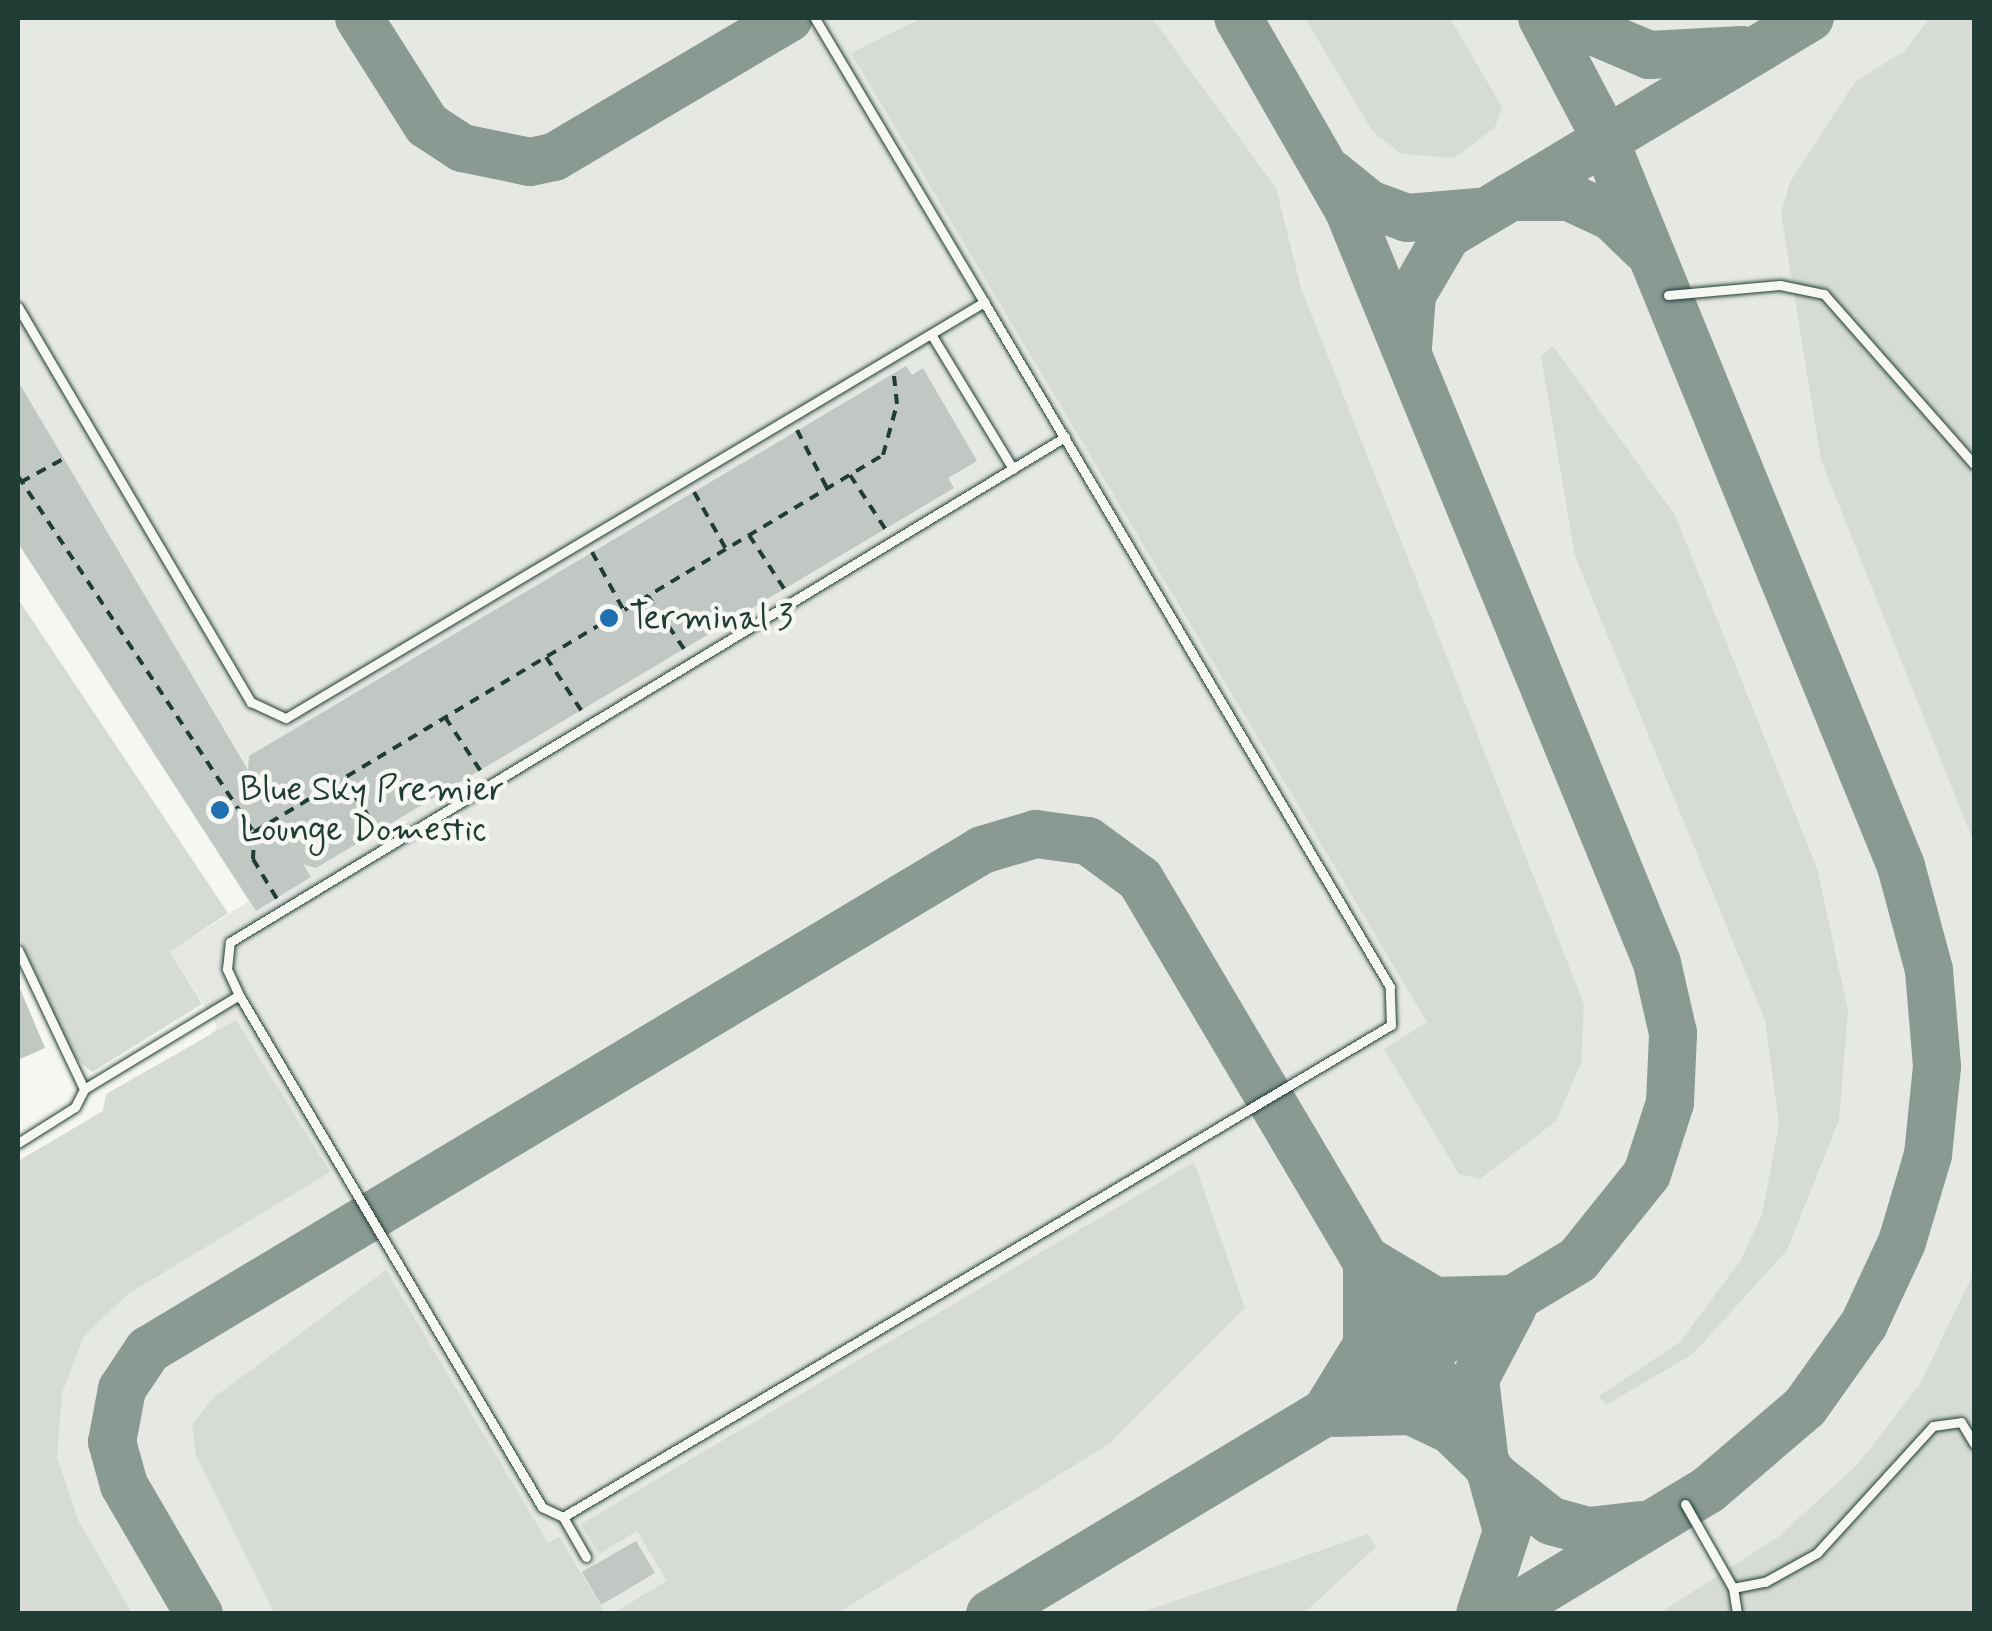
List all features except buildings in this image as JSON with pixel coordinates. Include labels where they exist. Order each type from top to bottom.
[{"type":"lane","points":[[563,1517],[1392,1025],[1390,988],[815,18]]},
{"type":"lane","points":[[1668,294],[1780,285],[1824,294],[1974,464]]},
{"type":"lane","points":[[18,307],[251,702],[275,718],[984,302]]},
{"type":"lane","points":[[931,334],[1013,469]]},
{"type":"lane","points":[[586,1556],[563,1517],[542,1506],[239,995],[226,955],[246,924],[1066,438]]},
{"type":"lane","points":[[18,950],[84,1089]]},
{"type":"lane","points":[[18,1143],[75,1108],[84,1089],[239,995]]},
{"type":"lane","points":[[1733,1588],[1765,1582],[1817,1553],[1932,1426],[1961,1422],[1974,1444]]},
{"type":"lane","points":[[1685,1504],[1733,1588],[1736,1614]]},
{"type":"path","points":[[883,456],[894,373]]},
{"type":"path","points":[[798,430],[828,488]]},
{"type":"path","points":[[22,482],[64,459]]},
{"type":"path","points":[[850,475],[886,530]]},
{"type":"path","points":[[694,492],[726,549]]},
{"type":"path","points":[[749,535],[785,590]]},
{"type":"path","points":[[592,552],[624,610]]},
{"type":"path","points":[[648,596],[684,649]]},
{"type":"path","points":[[546,657],[581,710]]},
{"type":"path","points":[[445,717],[480,770]]},
{"type":"path","points":[[342,778],[378,830]]},
{"type":"path","points":[[254,832],[253,859],[276,898]]},
{"type":"shaded area","points":[[18,18],[1974,18],[1974,1613],[18,1613],[18,1280],[217,1026],[170,952],[249,901],[18,543]]},
{"type":"shaded area","points":[[922,18],[1152,18],[1276,188],[1301,288],[1584,1004],[1581,1063],[1556,1121],[1480,1179],[1459,1174],[1384,1049],[1427,1022],[851,53]]},
{"type":"shaded area","points":[[1305,18],[1450,18],[1502,107],[1495,127],[1454,158],[1402,154],[1373,132]]},
{"type":"shaded area","points":[[1930,18],[1974,18],[1974,843],[1821,460],[1781,213],[1790,182],[1855,82],[1904,51]]},
{"type":"shaded area","points":[[1553,346],[1675,515],[1817,868],[1848,1011],[1839,1120],[1787,1250],[1693,1354],[1606,1405],[1599,1396],[1680,1342],[1741,1260],[1762,1214],[1779,1124],[1765,1020],[1575,556],[1541,356]]},
{"type":"shaded area","points":[[18,599],[228,913],[170,952],[202,1004],[92,1072],[74,1057],[18,936]]},
{"type":"shaded area","points":[[236,1020],[330,1172],[128,1294],[84,1336],[62,1393],[57,1457],[79,1522],[132,1613],[18,1613],[18,1161],[103,1111],[106,1094]]},
{"type":"shaded area","points":[[1194,1162],[1245,1308],[1110,1443],[838,1613],[613,1613],[667,1581],[637,1531],[599,1554],[581,1524]]},
{"type":"shaded area","points":[[386,1270],[548,1543],[559,1537],[605,1613],[274,1613],[196,1455],[192,1425],[213,1398]]},
{"type":"shaded area","points":[[1974,1272],[1974,1613],[1658,1614],[1778,1537],[1858,1464],[1920,1384]]},
{"type":"shaded area","points":[[1368,1534],[1376,1547],[1304,1613],[1140,1613]]},
{"type":"taxiway","points":[[359,18],[427,125],[462,148],[530,162],[554,157],[789,18]]},
{"type":"taxiway","points":[[990,1614],[1578,1260],[1647,1174],[1670,1103],[1673,1033],[1657,963],[1348,209],[1238,18]]},
{"type":"taxiway","points":[[1503,1614],[1708,1490],[1805,1407],[1864,1324],[1902,1242],[1928,1155],[1937,1066],[1929,970],[1901,866],[1598,124],[1542,18]]},
{"type":"taxiway","points":[[1562,18],[1649,55],[1742,50]]},
{"type":"taxiway","points":[[1408,347],[1412,295],[1447,235],[1810,18]]},
{"type":"taxiway","points":[[1332,174],[1369,204],[1407,218],[1479,212]]},
{"type":"taxiway","points":[[1510,197],[1569,197],[1612,217],[1644,248]]},
{"type":"taxiway","points":[[199,1614],[124,1485],[112,1442],[122,1389],[148,1350],[982,850],[1036,834],[1088,841],[1140,879],[1490,1470],[1507,1531],[1480,1614]]},
{"type":"taxiway","points":[[1371,1263],[1435,1301],[1512,1299]]},
{"type":"taxiway","points":[[1330,1405],[1367,1345],[1367,1269]]},
{"type":"taxiway","points":[[1335,1413],[1411,1411],[1451,1430],[1485,1463],[1475,1379],[1513,1307]]},
{"type":"taxiway","points":[[1492,1474],[1551,1521],[1589,1531],[1641,1525]]},
{"type":"place","name":"Terminal 3","points":[[609,618]]},
{"type":"place","name":"Blue Sky Premier Lounge Domestic","points":[[220,810]]}]
